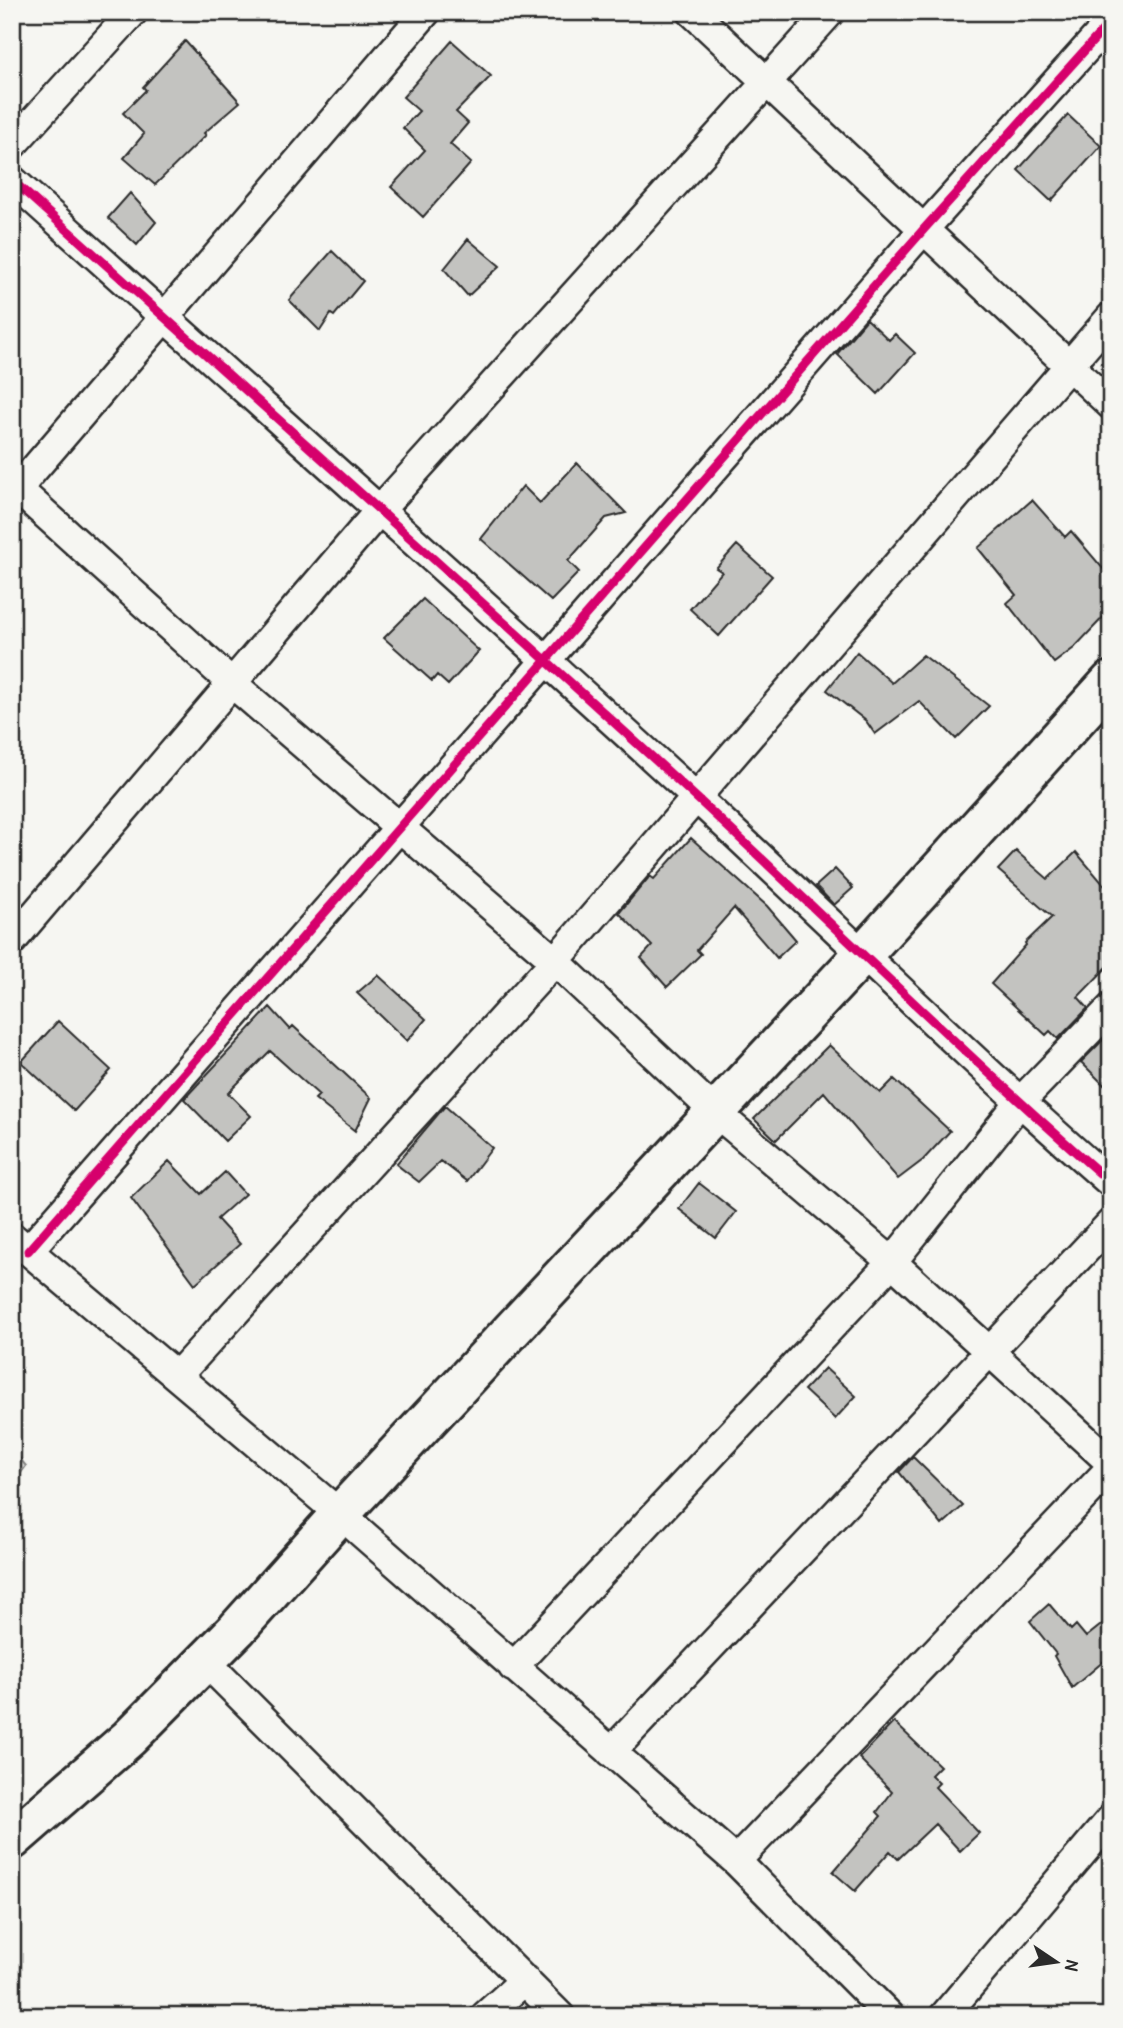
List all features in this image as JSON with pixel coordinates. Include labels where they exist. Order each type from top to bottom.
[{"type":"main road","points":[[12,1840],[129,1738],[205,1661],[714,1111],[864,953],[1111,681]]},
{"type":"street","points":[[12,145],[133,12]]},
{"type":"street","points":[[426,12],[14,489],[233,684],[555,961],[714,1111],[892,1262],[1111,1463]]},
{"type":"street","points":[[692,12],[1111,405]]},
{"type":"street","points":[[12,941],[378,512],[765,80],[830,12]]},
{"type":"street","points":[[890,2016],[736,1861],[340,1514],[20,1244],[400,828],[924,229],[1111,21]]},
{"type":"street","points":[[12,180],[696,797],[864,953],[1019,1103],[1111,1183]]},
{"type":"street","points":[[177,1376],[555,961],[1111,317]]},
{"type":"street","points":[[513,1667],[892,1262],[1019,1103],[1111,1008]]},
{"type":"street","points":[[611,1752],[1111,1223]]},
{"type":"street","points":[[736,1861],[1111,1468]]},
{"type":"street","points":[[205,1661],[561,2016]]},
{"type":"street","points":[[944,2016],[1111,1819]]},
{"type":"street","points":[[485,2016],[525,1980]]},
{"type":"green space","points":[[12,1449],[26,1466],[12,1485]]},
{"type":"building","points":[[185,41],[240,102],[204,133],[206,135],[155,185],[124,158],[144,134],[123,113],[146,90],[143,87]]},
{"type":"building","points":[[452,41],[491,76],[456,112],[468,123],[450,144],[471,163],[423,217],[391,187],[425,150],[403,128],[419,111],[403,97]]},
{"type":"building","points":[[1068,115],[1101,146],[1051,201],[1018,170]]},
{"type":"building","points":[[130,193],[156,222],[137,245],[108,218]]},
{"type":"building","points":[[468,239],[500,266],[468,296],[444,269]]},
{"type":"building","points":[[332,251],[363,281],[334,316],[331,314],[320,331],[289,300]]},
{"type":"building","points":[[867,319],[889,340],[895,334],[915,353],[878,394],[837,354]]},
{"type":"building","points":[[577,463],[626,513],[606,518],[568,561],[579,572],[551,601],[481,539],[523,486],[540,503]]},
{"type":"building","points":[[1032,500],[1065,537],[1071,531],[1111,578],[1111,609],[1074,648],[1054,663],[1007,603],[1016,595],[978,548]]},
{"type":"building","points":[[737,545],[772,576],[719,636],[690,609],[722,572],[716,568]]},
{"type":"building","points":[[423,599],[479,651],[448,685],[437,675],[432,681],[384,638]]},
{"type":"building","points":[[857,652],[892,683],[923,655],[989,706],[956,739],[919,701],[875,734],[866,721],[827,690]]},
{"type":"building","points":[[691,838],[767,906],[796,940],[777,958],[734,908],[697,950],[701,954],[667,987],[641,958],[652,946],[619,913],[650,876],[654,879]]},
{"type":"building","points":[[1016,851],[1048,879],[1076,852],[1111,893],[1111,963],[1078,997],[1088,1008],[1058,1039],[1050,1031],[1046,1035],[991,984],[1025,943],[1052,917],[998,870]]},
{"type":"building","points":[[835,869],[853,888],[834,905],[816,886]]},
{"type":"building","points":[[378,975],[426,1019],[407,1041],[357,993]]},
{"type":"building","points":[[270,1007],[290,1029],[293,1026],[371,1098],[355,1131],[315,1099],[319,1095],[270,1051],[228,1093],[251,1116],[225,1141],[184,1099]]},
{"type":"building","points":[[58,1021],[111,1070],[74,1111],[21,1062]]},
{"type":"building","points":[[1111,1032],[1111,1092],[1081,1062]]},
{"type":"building","points":[[829,1045],[880,1093],[894,1079],[950,1131],[923,1160],[898,1179],[824,1092],[776,1140],[754,1119]]},
{"type":"building","points":[[445,1106],[492,1148],[467,1181],[441,1161],[419,1182],[396,1164]]},
{"type":"building","points":[[169,1161],[201,1194],[225,1172],[245,1194],[217,1219],[240,1244],[195,1284],[131,1198]]},
{"type":"building","points":[[699,1183],[736,1212],[716,1238],[679,1209]]},
{"type":"building","points":[[825,1368],[856,1396],[835,1419],[804,1390]]},
{"type":"building","points":[[913,1457],[963,1506],[942,1525],[899,1472]]},
{"type":"building","points":[[1049,1604],[1071,1630],[1076,1625],[1086,1637],[1111,1617],[1111,1655],[1072,1688],[1054,1656],[1056,1654],[1030,1621]]},
{"type":"building","points":[[894,1722],[940,1766],[931,1775],[939,1783],[935,1787],[979,1833],[960,1851],[935,1824],[898,1859],[890,1851],[855,1891],[833,1872],[881,1816],[877,1812],[892,1792],[859,1758]]},
{"type":"cycle path","points":[[28,1251],[924,229],[1111,21]]},
{"type":"cycle path","points":[[12,180],[615,723],[904,994],[1111,1183]]}]
